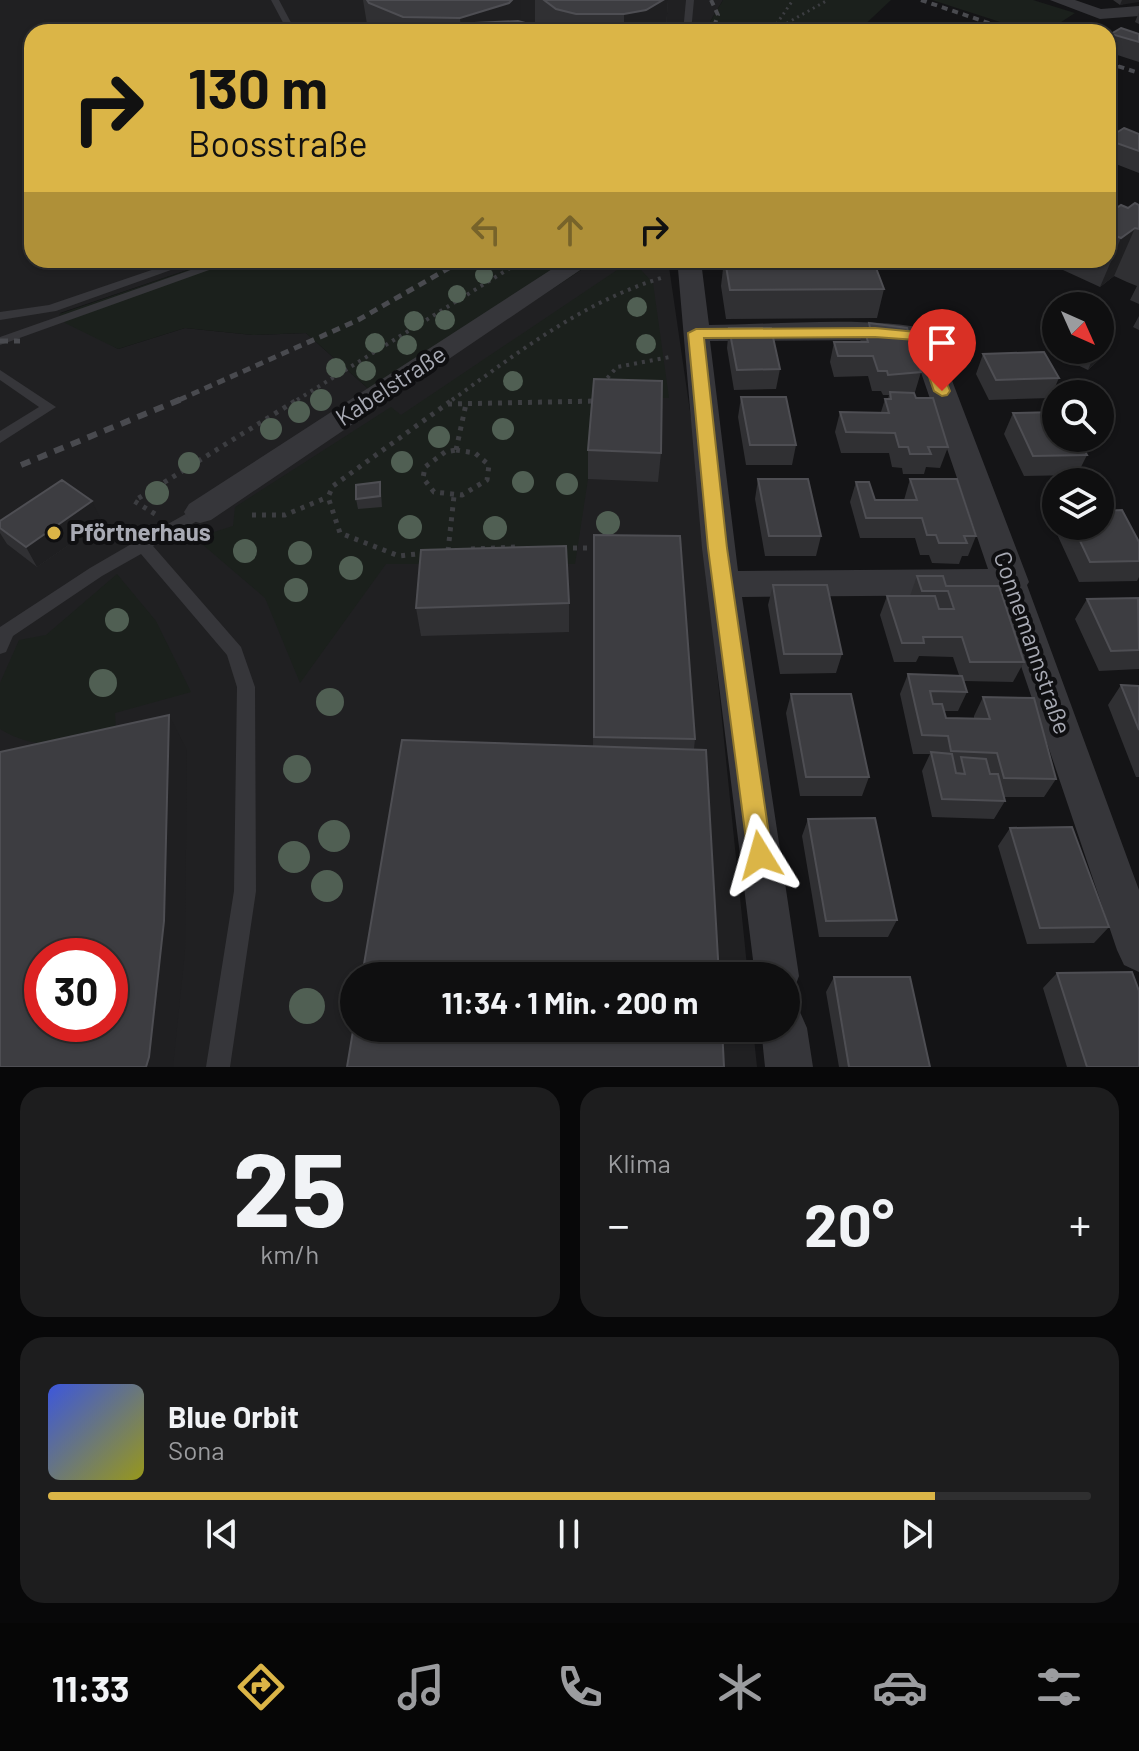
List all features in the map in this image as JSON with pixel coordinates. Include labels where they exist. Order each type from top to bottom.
[{"type":"street","points":[[1058,0],[1100,14],[1139,11]]},
{"type":"street","points":[[1085,24],[1100,14]]},
{"type":"street","name":"Kabelstraße","points":[[200,512],[571,268]]},
{"type":"street","points":[[692,268],[697,344],[723,584],[775,962]]},
{"type":"street","name":"Connemannstraße","points":[[697,344],[875,332],[922,336],[1012,582],[1139,950]]},
{"type":"street","points":[[723,584],[1012,582]]},
{"type":"street","points":[[786,1042],[789,1067]]},
{"type":"lane","points":[[275,0],[288,24]]},
{"type":"lane","points":[[688,24],[690,0]]},
{"type":"lane","points":[[0,316],[51,308],[169,268]]},
{"type":"lane","points":[[0,341],[208,268]]},
{"type":"lane","points":[[0,374],[49,407],[0,438]]},
{"type":"lane","points":[[0,647],[6,632],[141,543],[200,512]]},
{"type":"lane","points":[[141,543],[235,652],[246,687],[245,891],[218,1067]]},
{"type":"path","points":[[776,24],[793,0]]},
{"type":"path","points":[[785,24],[828,0]]},
{"type":"path","points":[[238,515],[285,515],[328,497],[333,486],[562,321],[626,289],[681,268]]},
{"type":"path","points":[[597,401],[604,378],[617,367],[697,344]]},
{"type":"path","points":[[447,405],[612,401]]},
{"type":"path","points":[[456,450],[466,404]]},
{"type":"path","points":[[456,450],[484,458],[490,473],[481,488],[454,496],[434,492],[423,478],[431,460],[456,450]]},
{"type":"path","points":[[448,551],[454,496]]},
{"type":"path","points":[[328,497],[340,533],[399,556],[520,547]]},
{"type":"path","points":[[550,548],[611,548]]},
{"type":"shaded area","points":[[0,0],[723,0],[709,24],[24,24],[24,268],[193,268],[60,313],[118,349],[185,328],[253,335],[306,333],[382,401],[584,268],[669,268],[692,425],[747,962],[340,962],[340,1042],[754,1042],[757,1067],[0,1067]]},
{"type":"shaded area","points":[[723,0],[891,0],[866,24],[709,24]]},
{"type":"shaded area","points":[[932,0],[1033,0],[1075,13],[1058,24],[1006,24]]},
{"type":"shaded area","points":[[194,268],[584,268],[382,401],[306,333],[253,335],[185,328],[118,349],[65,323],[59,314]]},
{"type":"shaded area","points":[[620,268],[639,268],[653,283],[669,398],[593,398],[588,479],[575,564],[386,564],[300,683],[265,598],[195,538],[233,526],[235,507],[391,407],[401,415]]},
{"type":"shaded area","points":[[117,574],[156,621],[191,692],[115,713],[116,733],[71,744],[42,744],[0,729],[0,683],[19,640],[46,635]]},
{"type":"building","points":[[367,0],[512,0],[460,18],[403,17]]},
{"type":"building","points":[[544,0],[663,0],[646,10],[624,14],[576,14],[556,9]]},
{"type":"building","points":[[518,21],[529,24],[454,24]]},
{"type":"building","points":[[1121,28],[1139,34],[1139,42],[1116,35],[1116,31]]},
{"type":"building","points":[[1124,128],[1139,134],[1139,151],[1116,143],[1116,133]]},
{"type":"building","points":[[1135,203],[1139,205],[1139,229],[1135,228],[1121,238],[1116,236],[1116,208],[1121,205],[1128,208]]},
{"type":"building","points":[[726,268],[876,268],[884,289],[730,290]]},
{"type":"building","points":[[869,323],[907,328],[921,372],[888,375],[887,371],[878,371],[873,356],[838,356],[834,342],[868,342],[864,328],[870,328]]},
{"type":"building","points":[[729,328],[771,328],[780,369],[737,370]]},
{"type":"building","points":[[1042,352],[1042,364],[1051,364],[1059,378],[996,380],[983,354]]},
{"type":"building","points":[[594,379],[662,381],[661,453],[588,450]]},
{"type":"building","points":[[890,392],[933,398],[948,447],[928,447],[931,454],[910,454],[908,447],[899,447],[895,433],[846,432],[840,412],[889,413],[885,399],[891,399]]},
{"type":"building","points":[[741,397],[786,397],[796,445],[750,445]]},
{"type":"building","points":[[1042,412],[1042,452],[1085,452],[1087,455],[1033,456],[1013,413]]},
{"type":"building","points":[[758,479],[808,479],[821,536],[769,536]]},
{"type":"building","points":[[910,479],[957,479],[976,536],[964,536],[967,543],[939,543],[936,535],[927,535],[922,518],[866,518],[856,482],[869,482],[875,500],[917,500]]},
{"type":"building","points":[[62,480],[92,501],[26,547],[0,528],[0,521]]},
{"type":"building","points":[[380,482],[380,496],[356,499],[356,485]]},
{"type":"building","points":[[1114,510],[1122,510],[1139,542],[1139,561],[1090,562],[1080,540],[1114,540]]},
{"type":"building","points":[[594,535],[680,536],[695,739],[594,737]]},
{"type":"building","points":[[566,546],[569,603],[416,608],[421,550]]},
{"type":"building","points":[[917,576],[943,576],[946,586],[999,586],[1024,662],[970,662],[962,637],[923,637],[924,643],[902,643],[887,596],[935,596],[939,609],[954,609],[948,591],[922,591]]},
{"type":"building","points":[[773,585],[827,585],[842,654],[784,654]]},
{"type":"building","points":[[1138,598],[1139,650],[1111,651],[1087,599]]},
{"type":"building","points":[[908,674],[962,676],[967,692],[930,691],[933,704],[942,704],[946,718],[990,719],[983,697],[1034,698],[1056,779],[1004,778],[997,753],[951,751],[948,736],[922,735]]},
{"type":"building","points":[[1121,685],[1139,686],[1139,730]]},
{"type":"building","points":[[791,694],[851,694],[869,777],[806,777]]},
{"type":"building","points":[[169,715],[164,921],[146,1067],[0,1067],[0,752]]},
{"type":"building","points":[[402,740],[706,750],[718,962],[364,962]]},
{"type":"building","points":[[931,752],[952,754],[956,773],[965,774],[961,757],[986,759],[990,774],[998,774],[1005,801],[942,799]]},
{"type":"building","points":[[875,818],[897,920],[826,921],[808,819]]},
{"type":"building","points":[[1072,827],[1109,927],[1040,928],[1010,828]]},
{"type":"building","points":[[1132,972],[1139,991],[1139,1067],[1087,1067],[1057,973]]},
{"type":"building","points":[[834,977],[910,977],[930,1067],[849,1067]]},
{"type":"building","points":[[351,1042],[723,1042],[724,1067],[347,1067]]},
{"type":"railway","points":[[711,0],[718,15],[715,24]]},
{"type":"railway","points":[[921,0],[992,24]]},
{"type":"railway","points":[[1116,66],[1139,73]]},
{"type":"railway","points":[[179,400],[358,320],[449,268]]},
{"type":"railway","points":[[0,341],[20,341]]},
{"type":"railway","points":[[21,465],[184,398]]},
{"type":"place","name":"Pförtnerhaus","points":[[54,533]]},
{"type":"route","points":[[760,855],[718,548],[696,333],[875,332],[922,336],[942,391]]}]
